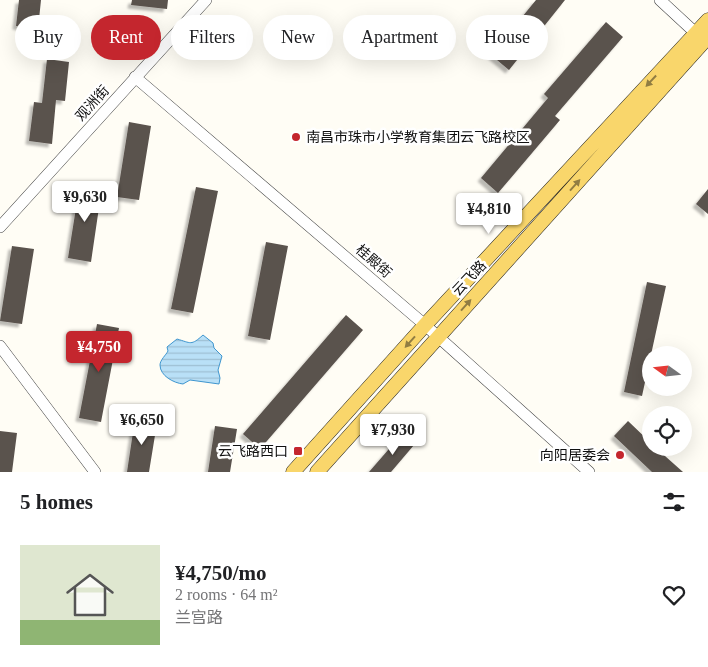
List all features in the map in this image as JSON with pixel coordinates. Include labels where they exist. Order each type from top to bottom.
[{"type":"main road","name":"云飞路","points":[[317,472],[704,39],[708,20]]},
{"type":"main road","name":"云飞路","points":[[293,472],[425,325],[704,39]]},
{"type":"street","name":"观洲街","points":[[0,227],[206,0]]},
{"type":"street","points":[[660,0],[704,39]]},
{"type":"street","name":"桂殿街","points":[[136,77],[425,325],[590,472]]},
{"type":"street","points":[[0,346],[95,472]]},
{"type":"water","points":[[203,335],[213,343],[214,348],[222,356],[218,370],[219,384],[190,380],[183,384],[165,376],[160,363],[168,351],[167,347],[177,339],[191,343]]},
{"type":"building","points":[[19,0],[41,0],[39,15],[17,15]]},
{"type":"building","points":[[132,0],[168,0],[167,9],[131,5]]},
{"type":"building","points":[[536,0],[565,0],[548,21],[548,15],[524,15]]},
{"type":"building","points":[[606,22],[623,37],[555,116],[560,120],[498,193],[481,178],[548,98],[544,94]]},
{"type":"building","points":[[47,60],[69,62],[65,101],[56,100],[52,144],[29,141],[34,102],[42,103]]},
{"type":"building","points":[[497,60],[517,60],[509,70]]},
{"type":"building","points":[[129,122],[151,126],[139,200],[117,197]]},
{"type":"building","points":[[80,183],[102,187],[91,262],[68,258]]},
{"type":"building","points":[[196,187],[218,191],[193,313],[171,309]]},
{"type":"building","points":[[708,189],[708,214],[696,204]]},
{"type":"building","points":[[266,242],[288,246],[270,340],[248,336]]},
{"type":"building","points":[[12,246],[34,249],[22,324],[0,321]]},
{"type":"building","points":[[647,282],[666,286],[653,346],[642,346],[642,396],[624,392]]},
{"type":"building","points":[[346,315],[363,330],[260,449],[243,434]]},
{"type":"building","points":[[97,324],[119,328],[101,422],[79,418]]},
{"type":"building","points":[[135,419],[157,423],[149,472],[127,472]]},
{"type":"building","points":[[628,421],[642,434],[642,456],[665,456],[683,472],[652,472],[614,436]]},
{"type":"building","points":[[215,426],[237,429],[230,472],[208,472]]},
{"type":"building","points":[[0,431],[17,433],[12,472],[0,472]]},
{"type":"building","points":[[402,434],[414,445],[391,472],[369,472]]},
{"type":"place","name":"南昌市珠市小学教育集团云飞路校区","points":[[296,137]]},
{"type":"place","name":"云飞路西口","points":[[298,451]]},
{"type":"place","name":"向阳居委会","points":[[620,455]]}]
